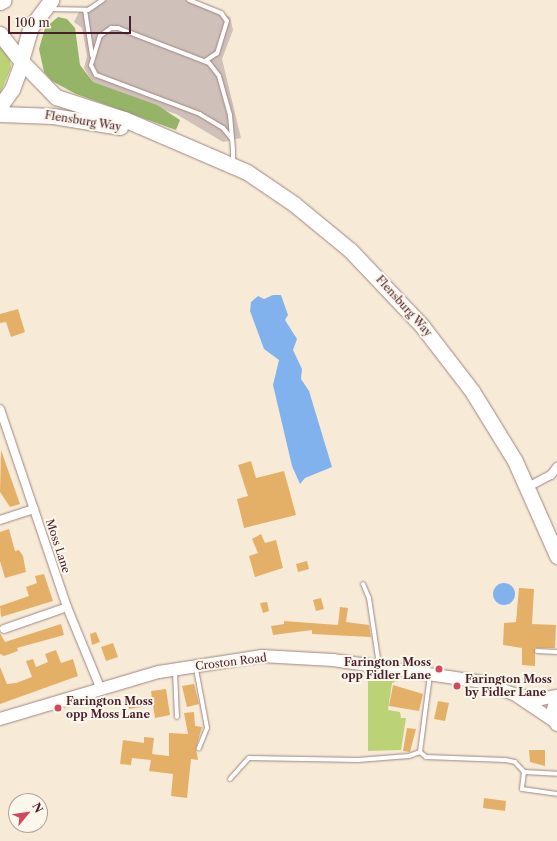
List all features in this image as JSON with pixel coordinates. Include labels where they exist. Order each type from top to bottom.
[{"type":"highway","points":[[0,2],[4,0]]},
{"type":"highway","points":[[0,106],[12,89],[28,33],[46,5]]},
{"type":"highway","name":"Flensburg Way","points":[[0,34],[21,61],[56,97],[166,137],[233,164],[277,192],[329,232],[405,305],[472,391],[528,488],[557,556]]},
{"type":"highway","name":"Flensburg Way","points":[[0,114],[68,118],[166,137]]},
{"type":"highway","points":[[557,697],[553,713],[557,723]]},
{"type":"street","name":"Moss Lane","points":[[0,409],[67,607],[100,687]]},
{"type":"street","points":[[528,488],[551,475],[557,467]]},
{"type":"street","points":[[0,520],[34,508]]},
{"type":"street","points":[[4,629],[67,607]]},
{"type":"street","name":"Croston Road","points":[[0,719],[100,687],[174,669],[261,656],[333,660],[482,682],[514,694],[541,698],[557,697]]},
{"type":"street","name":"Croston Road","points":[[514,694],[557,723]]},
{"type":"lane","points":[[46,5],[85,10],[103,0]]},
{"type":"lane","points":[[189,0],[221,13],[227,21],[217,53],[204,61]]},
{"type":"lane","points":[[85,10],[93,70],[102,78],[189,109],[223,128],[232,139]]},
{"type":"lane","points":[[92,57],[100,36],[115,28],[204,61],[219,76],[232,139],[233,164]]},
{"type":"lane","points":[[362,584],[370,598],[377,634],[380,667]]},
{"type":"lane","points":[[537,651],[557,652]]},
{"type":"lane","points":[[195,666],[208,728],[199,748]]},
{"type":"lane","points":[[174,669],[177,717]]},
{"type":"lane","points":[[420,752],[430,675]]},
{"type":"lane","points":[[420,752],[426,757],[515,762],[524,772],[557,774]]},
{"type":"lane","points":[[230,779],[249,758],[358,760],[409,756],[420,752]]},
{"type":"lane","points":[[524,772],[522,789],[557,794]]},
{"type":"shaded area","points":[[101,0],[190,0],[230,17],[233,30],[222,59],[241,138],[223,142],[176,114],[96,88],[84,68],[87,56],[82,28],[74,22],[80,10]]},
{"type":"green space","points":[[58,17],[67,19],[75,28],[80,65],[93,82],[157,105],[180,120],[176,130],[76,94],[52,81],[44,72],[39,49],[45,28]]},
{"type":"green space","points":[[0,43],[10,58],[11,68],[0,94]]},
{"type":"green space","points":[[368,673],[407,678],[392,683],[388,710],[400,712],[401,718],[406,718],[401,750],[368,751]]},
{"type":"water","points":[[273,295],[281,295],[288,315],[285,320],[297,339],[293,350],[302,369],[301,379],[309,391],[332,467],[305,478],[300,484],[292,466],[273,385],[279,360],[264,349],[250,311],[251,302],[258,296],[264,299]]},
{"type":"water","points":[[504,583],[512,586],[515,594],[512,602],[504,605],[496,602],[493,594],[496,586]]},
{"type":"building","points":[[18,309],[25,332],[11,337],[6,322],[0,323],[0,314]]},
{"type":"building","points":[[1,450],[20,504],[10,507],[0,492]]},
{"type":"building","points":[[251,461],[256,478],[284,471],[296,515],[244,528],[237,499],[248,496],[238,465]]},
{"type":"building","points":[[9,529],[15,551],[19,550],[23,556],[26,572],[5,578],[0,561],[0,532]]},
{"type":"building","points":[[261,534],[265,543],[276,540],[283,568],[255,577],[249,556],[258,553],[252,539]]},
{"type":"building","points":[[307,561],[309,569],[298,572],[296,564]]},
{"type":"building","points":[[44,574],[53,601],[1,617],[0,606],[29,596],[26,587],[37,583],[35,576]]},
{"type":"building","points":[[519,588],[534,589],[532,624],[556,625],[555,648],[535,648],[535,666],[522,665],[522,648],[503,645],[504,623],[516,622]]},
{"type":"building","points":[[321,598],[324,609],[316,611],[313,600]]},
{"type":"building","points":[[267,602],[269,611],[263,613],[260,603]]},
{"type":"building","points":[[340,607],[348,608],[346,622],[369,625],[371,637],[312,634],[312,630],[273,635],[271,626],[284,624],[284,621],[338,625]]},
{"type":"building","points":[[61,624],[64,635],[17,648],[18,651],[4,656],[0,654],[0,633],[5,642]]},
{"type":"building","points":[[96,632],[100,642],[92,645],[90,634]]},
{"type":"building","points":[[113,643],[118,657],[106,661],[101,647]]},
{"type":"building","points":[[56,650],[61,663],[73,659],[78,676],[0,704],[0,667],[7,684],[16,683],[32,677],[26,661],[33,659],[36,667],[48,662],[45,654]]},
{"type":"building","points":[[194,684],[199,704],[187,707],[182,686]]},
{"type":"building","points":[[393,685],[423,694],[419,711],[389,706]]},
{"type":"building","points":[[166,689],[170,715],[155,718],[153,705],[129,709],[128,703],[152,699],[151,691]]},
{"type":"building","points":[[438,701],[449,703],[445,721],[434,719]]},
{"type":"building","points":[[194,712],[195,726],[202,727],[196,748],[198,760],[191,759],[187,798],[171,796],[173,774],[149,771],[151,760],[132,758],[131,765],[120,764],[123,740],[144,743],[144,737],[154,738],[152,754],[169,756],[169,733],[188,734],[184,713]]},
{"type":"building","points":[[407,728],[416,729],[410,752],[403,751]]},
{"type":"building","points":[[529,750],[545,750],[545,766],[530,762]]},
{"type":"building","points":[[484,798],[506,801],[505,811],[483,808]]},
{"type":"place","name":"Farington Moss opp Fidler Lane","points":[[439,669]]},
{"type":"place","name":"Farington Moss by Fidler Lane","points":[[457,686]]},
{"type":"place","name":"Farington Moss opp Moss Lane","points":[[58,708]]}]
